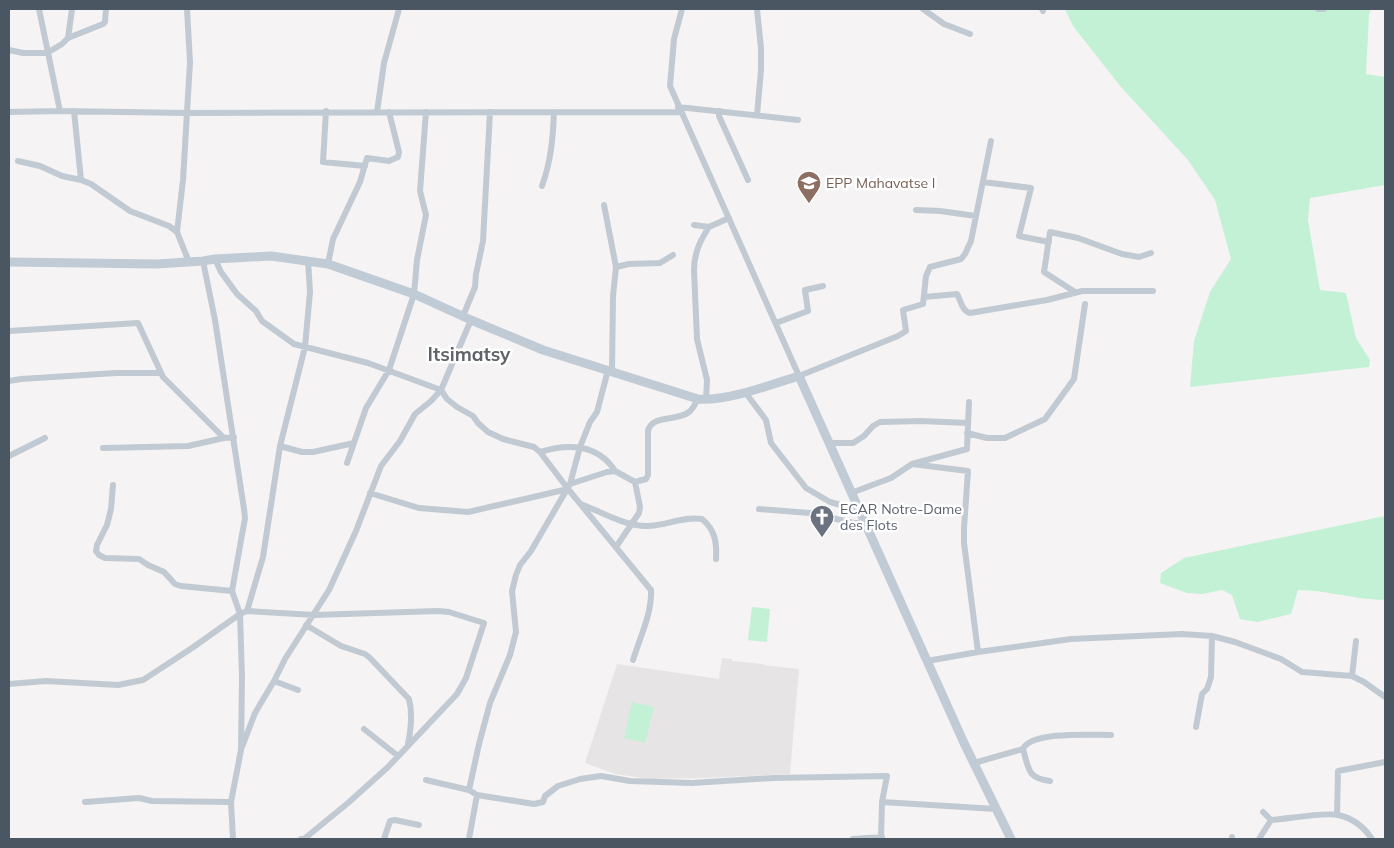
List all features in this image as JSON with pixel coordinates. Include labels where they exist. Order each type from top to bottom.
[{"type":"street","points":[[39,9],[60,111]]},
{"type":"street","points":[[68,38],[72,9]]},
{"type":"street","points":[[9,50],[23,53],[47,53],[68,38],[103,24],[105,22],[106,9]]},
{"type":"street","points":[[187,9],[190,62],[188,113],[177,232],[189,262]]},
{"type":"street","points":[[377,112],[384,63],[399,9]]},
{"type":"street","points":[[682,9],[674,39],[670,86],[864,523],[1011,839]]},
{"type":"street","points":[[757,9],[761,70],[757,115]]},
{"type":"street","points":[[923,9],[944,24],[970,34]]},
{"type":"street","points":[[1318,9],[1324,9]]},
{"type":"street","points":[[9,112],[554,112],[680,109],[719,110],[798,120]]},
{"type":"street","points":[[719,110],[719,116],[748,180]]},
{"type":"street","points":[[74,111],[81,180]]},
{"type":"street","points":[[326,111],[323,162],[365,166]]},
{"type":"street","points":[[328,264],[333,239],[360,182],[367,158],[389,161],[395,160],[398,157],[400,152],[389,112]]},
{"type":"street","points":[[347,463],[366,408],[390,370],[414,294],[417,260],[426,215],[420,191],[426,112]]},
{"type":"street","points":[[240,750],[254,713],[285,659],[329,590],[356,531],[381,466],[400,441],[415,414],[441,390],[467,318],[475,287],[484,235],[490,112]]},
{"type":"street","points":[[542,186],[548,170],[553,141],[554,112]]},
{"type":"street","points":[[9,262],[157,264],[270,256],[308,260],[328,264],[414,294],[543,350],[702,400],[745,392],[799,376],[898,336],[906,331],[903,310],[923,304],[926,276],[930,268],[962,259],[971,241],[991,141]]},
{"type":"street","points":[[18,161],[40,166],[62,176],[90,184],[130,211],[147,216],[177,232]]},
{"type":"street","points":[[983,182],[1031,188],[1019,236],[1049,242]]},
{"type":"street","points":[[469,790],[490,703],[510,655],[516,632],[512,591],[516,574],[569,487],[580,447],[590,422],[597,412],[610,371],[616,267],[604,206]]},
{"type":"street","points":[[916,210],[976,216]]},
{"type":"street","points":[[694,226],[709,226],[729,218]]},
{"type":"street","points":[[540,452],[557,447],[580,447],[600,454],[609,461],[615,471],[635,482],[646,479],[648,475],[649,425],[690,412],[702,400],[708,380],[697,339],[694,261],[698,244],[709,226]]},
{"type":"street","points":[[1075,292],[1044,272],[1050,232],[1078,238],[1122,254],[1139,256],[1151,253]]},
{"type":"street","points":[[616,267],[630,264],[660,263],[673,255]]},
{"type":"street","points":[[215,259],[221,272],[237,294],[256,311],[262,321],[294,344],[368,363],[441,390],[447,399],[473,416],[488,432],[504,439],[534,447],[540,452],[569,487],[579,503],[651,590],[652,600],[649,614],[633,660]]},
{"type":"street","points":[[247,611],[263,557],[280,446],[305,347],[310,292],[308,260]]},
{"type":"street","points":[[204,261],[234,437],[245,518],[232,591],[240,614],[242,677],[240,750],[231,802],[232,839]]},
{"type":"street","points":[[776,323],[808,311],[805,290],[823,286]]},
{"type":"street","points":[[924,297],[957,294],[963,308],[967,313],[970,313],[1037,302],[1075,292],[1153,291]]},
{"type":"street","points":[[967,432],[987,438],[1005,438],[1045,418],[1074,380],[1085,304]]},
{"type":"street","points":[[9,331],[138,323],[161,373],[224,438]]},
{"type":"street","points":[[9,381],[161,373]]},
{"type":"street","points":[[745,392],[766,420],[771,443],[806,488],[830,502],[848,507],[856,505]]},
{"type":"street","points":[[851,493],[891,478],[912,464],[964,451],[966,449],[969,402]]},
{"type":"street","points":[[829,444],[853,443],[880,422],[968,423]]},
{"type":"street","points":[[103,448],[188,446],[234,437]]},
{"type":"street","points":[[9,456],[45,438]]},
{"type":"street","points":[[280,446],[302,452],[313,452],[354,443]]},
{"type":"street","points":[[912,464],[968,471],[964,543],[978,652]]},
{"type":"street","points":[[370,494],[419,508],[468,512],[569,487],[607,472],[615,471]]},
{"type":"street","points":[[616,547],[639,513],[640,507],[635,482]]},
{"type":"street","points":[[113,485],[111,509],[107,525],[97,545],[96,551],[99,555],[105,558],[139,560],[164,572],[175,584],[181,586],[232,591]]},
{"type":"street","points":[[579,503],[632,524],[646,526],[664,525],[681,520],[702,519],[714,532],[716,559]]},
{"type":"street","points":[[759,509],[803,512],[854,523],[864,523]]},
{"type":"street","points":[[9,684],[46,681],[118,685],[143,680],[247,611],[314,615],[438,611],[449,612],[484,623],[463,686],[388,767],[348,803],[302,839]]},
{"type":"street","points":[[306,625],[341,646],[370,658],[409,699],[411,706],[411,729],[407,745]]},
{"type":"street","points":[[927,661],[1071,639],[1156,634],[1212,636],[1235,642],[1281,659],[1302,672],[1352,676],[1385,697]]},
{"type":"street","points":[[1196,726],[1202,694],[1207,689],[1211,677],[1212,636]]},
{"type":"street","points":[[1352,676],[1356,641]]},
{"type":"street","points":[[274,681],[298,690]]},
{"type":"street","points":[[364,729],[398,756]]},
{"type":"street","points":[[1050,781],[1035,778],[1032,775],[1023,749],[1024,745],[1030,741],[1057,736],[1111,735]]},
{"type":"street","points":[[974,763],[1023,749]]},
{"type":"street","points":[[1337,815],[1338,771],[1385,762]]},
{"type":"street","points":[[426,780],[469,790],[477,795],[534,804],[542,802],[545,796],[558,786],[580,779],[601,776],[630,781],[692,783],[773,778],[886,776],[882,802],[881,838],[853,839]]},
{"type":"street","points":[[469,839],[477,795]]},
{"type":"street","points":[[85,802],[139,798],[152,801],[231,802]]},
{"type":"street","points":[[882,802],[996,809]]},
{"type":"street","points":[[1263,812],[1271,820],[1337,815],[1352,820],[1365,829],[1372,839]]},
{"type":"street","points":[[384,839],[390,821],[395,820],[419,825]]},
{"type":"street","points":[[1259,839],[1271,820]]},
{"type":"street","points":[[302,839],[312,839]]},
{"type":"shaded area","points":[[722,658],[732,659],[732,661],[799,669],[790,774],[649,779],[615,774],[585,763],[617,664],[719,679]]},
{"type":"green space","points":[[1065,9],[1371,9],[1369,14],[1366,74],[1384,77],[1385,80],[1385,185],[1310,198],[1308,220],[1320,290],[1346,293],[1356,338],[1370,360],[1369,367],[1190,387],[1194,341],[1210,292],[1231,259],[1215,200],[1188,160],[1121,87],[1073,26]]},
{"type":"green space","points":[[1385,516],[1385,600],[1298,590],[1291,614],[1257,622],[1240,619],[1232,595],[1222,590],[1202,594],[1187,593],[1160,583],[1161,573],[1184,558]]},
{"type":"green space","points":[[752,607],[770,609],[767,642],[748,640]]},
{"type":"green space","points":[[632,702],[654,707],[645,743],[624,738]]},
{"type":"place","name":"EPP Mahavatse I","points":[[809,204]]},
{"type":"place","name":"ECAR Notre-Dame des Flots","points":[[822,538]]},
{"type":"district","name":"Itsimatsy","points":[[469,354]]}]
